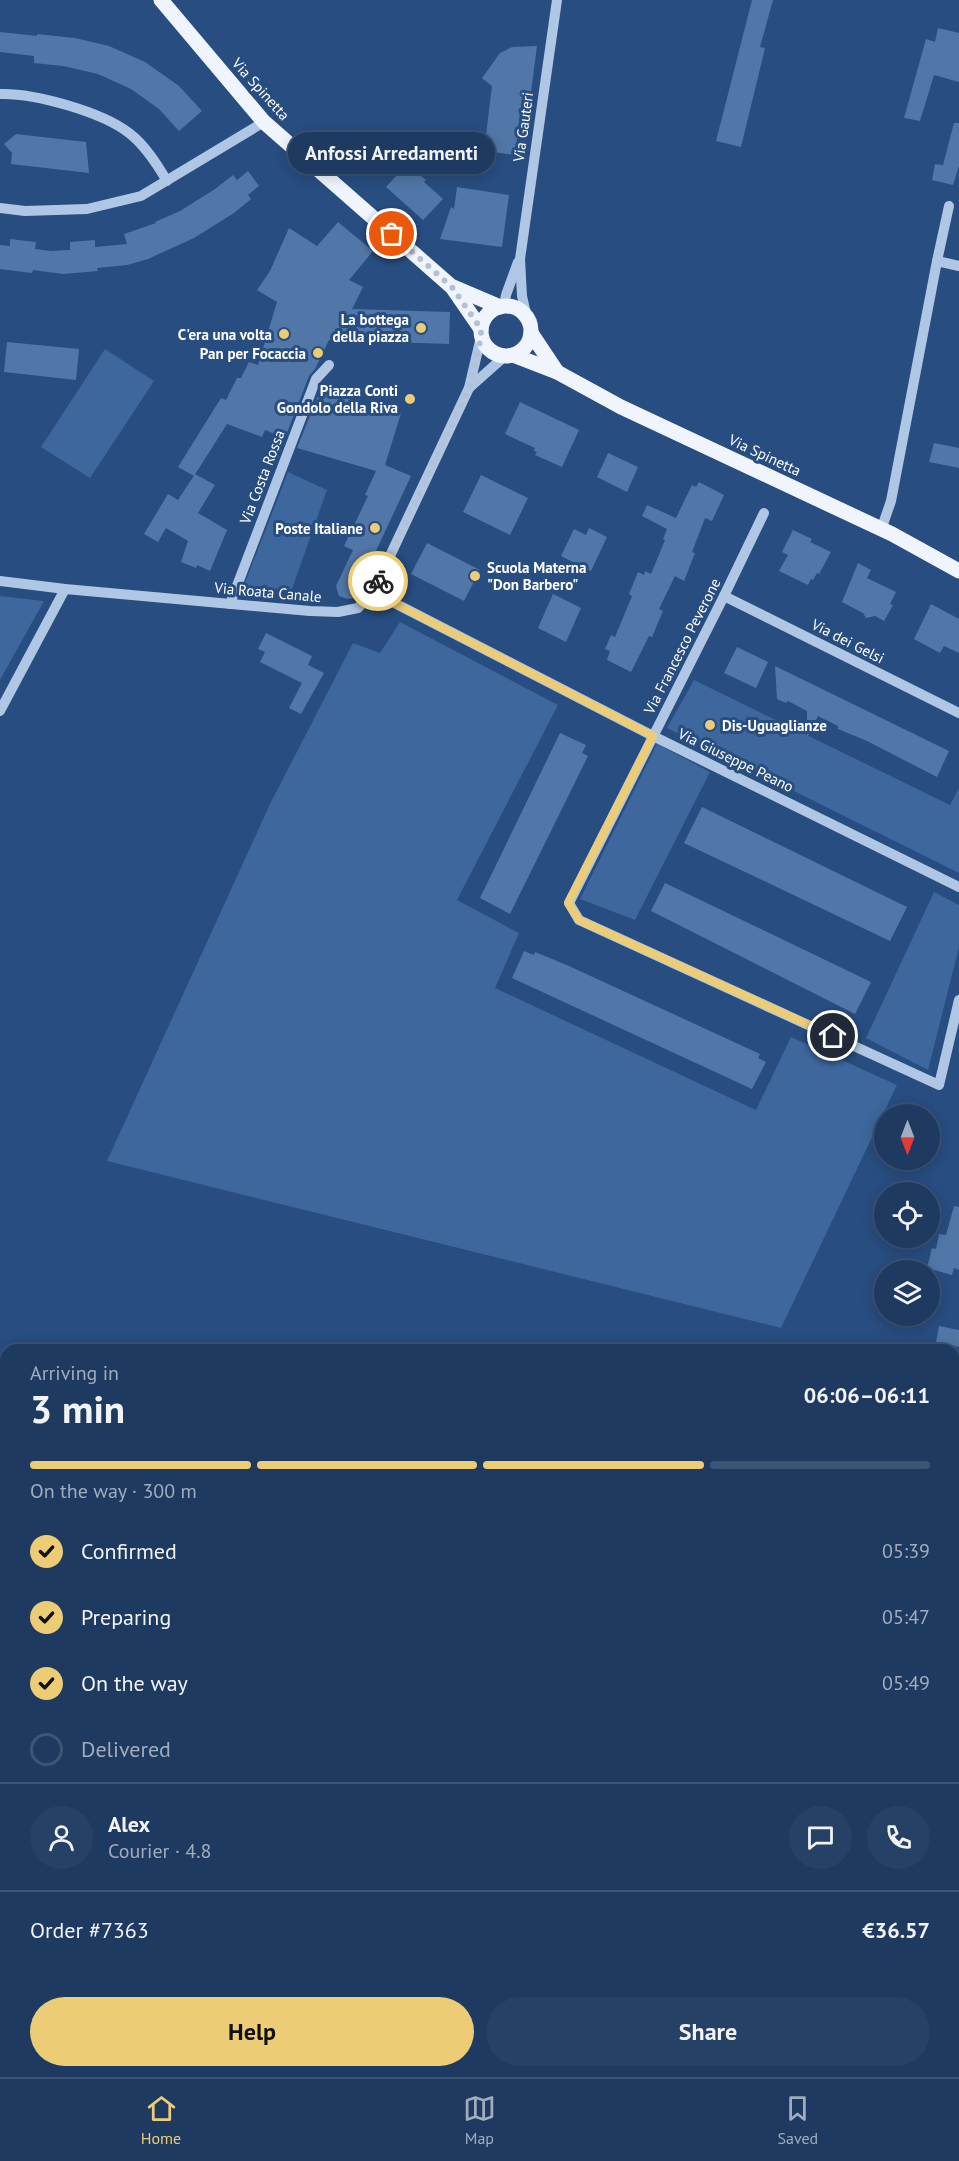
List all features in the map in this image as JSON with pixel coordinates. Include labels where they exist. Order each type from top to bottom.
[{"type":"main road","name":"Via Spinetta","points":[[161,0],[264,122],[452,287],[481,333]]},
{"type":"main road","name":"Via Spinetta","points":[[452,287],[502,307]]},
{"type":"main road","points":[[502,307],[515,309],[529,326],[525,347],[509,356],[490,351],[481,333],[487,315],[502,307]]},
{"type":"main road","name":"Via Spinetta","points":[[529,326],[557,372]]},
{"type":"main road","name":"Via Spinetta","points":[[509,356],[557,372],[621,407],[892,534],[959,571]]},
{"type":"street","name":"Via Gauteri","points":[[529,326],[522,296],[520,259],[556,0]]},
{"type":"street","points":[[0,94],[65,104],[95,115],[130,133],[154,160],[167,181]]},
{"type":"street","points":[[0,208],[25,211],[87,209],[141,196],[264,122]]},
{"type":"street","points":[[881,530],[891,501],[949,206]]},
{"type":"street","name":"Via Gauteri","points":[[502,307],[520,259]]},
{"type":"street","points":[[937,261],[959,266]]},
{"type":"street","name":"Via Roata Canale","points":[[0,581],[230,604],[338,612],[358,608],[373,592],[469,388],[481,333]]},
{"type":"street","name":"Via Roata Canale","points":[[469,388],[509,356]]},
{"type":"street","name":"Via Costa Rossa","points":[[230,604],[316,379],[329,365]]},
{"type":"street","name":"Via Francesco Peverone","points":[[764,513],[568,903],[579,920],[939,1085],[959,1000]]},
{"type":"street","points":[[0,711],[65,589]]},
{"type":"street","name":"Via Giuseppe Peano","points":[[373,592],[653,736],[959,887]]},
{"type":"street","name":"Via dei Gelsi","points":[[724,596],[959,713]]},
{"type":"shaded area","points":[[105,349],[154,381],[90,478],[41,447]]},
{"type":"shaded area","points":[[288,472],[327,490],[292,589],[243,588]]},
{"type":"shaded area","points":[[0,596],[44,601],[0,680]]},
{"type":"shaded area","points":[[400,622],[558,705],[457,900],[519,933],[495,988],[756,1110],[791,1037],[897,1085],[888,1104],[874,1104],[874,1133],[781,1328],[107,1161],[270,804],[353,643],[380,653]]},
{"type":"shaded area","points":[[694,680],[950,805],[959,788],[959,873],[667,728]]},
{"type":"shaded area","points":[[657,744],[710,772],[635,920],[580,899]]},
{"type":"shaded area","points":[[934,892],[959,905],[959,947],[928,1070],[866,1038]]},
{"type":"building","points":[[752,0],[773,0],[760,47],[765,48],[741,147],[716,141]]},
{"type":"building","points":[[938,28],[959,33],[959,82],[934,75],[920,121],[904,118],[926,39],[935,42]]},
{"type":"building","points":[[0,32],[75,38],[109,46],[145,62],[179,86],[202,111],[179,131],[159,109],[131,89],[98,74],[63,66],[34,63],[34,56],[0,52]]},
{"type":"building","points":[[537,46],[531,92],[523,90],[515,155],[484,151],[492,86],[482,78],[500,53],[512,47]]},
{"type":"building","points":[[954,123],[959,123],[959,166],[953,185],[932,180],[935,164],[943,165]]},
{"type":"building","points":[[16,134],[86,142],[89,173],[11,164],[12,153],[4,144]]},
{"type":"building","points":[[407,164],[443,199],[423,220],[386,187]]},
{"type":"building","points":[[248,171],[259,186],[248,195],[251,199],[234,213],[194,238],[148,259],[127,265],[97,268],[98,271],[63,274],[0,269],[0,245],[10,246],[10,239],[36,242],[35,249],[51,251],[70,250],[70,242],[95,240],[95,247],[127,244],[124,234],[156,223],[180,211],[233,175],[237,180]]},
{"type":"building","points":[[457,187],[509,195],[502,247],[440,239],[451,207],[454,209]]},
{"type":"building","points":[[338,222],[373,251],[349,280],[363,287],[352,309],[450,312],[449,344],[329,340],[315,369],[309,376],[285,438],[265,430],[262,437],[227,424],[194,476],[178,467],[221,398],[226,400],[237,378],[241,378],[249,362],[258,365],[277,302],[257,290],[270,271],[289,228],[317,246]]},
{"type":"building","points":[[7,342],[79,349],[76,380],[4,372]]},
{"type":"building","points":[[320,391],[401,413],[385,465],[411,476],[354,598],[348,599],[339,596],[336,586],[353,550],[344,546],[368,496],[365,495],[376,471],[297,448]]},
{"type":"building","points":[[520,402],[579,430],[562,467],[535,455],[537,452],[534,451],[535,448],[505,434]]},
{"type":"building","points":[[934,443],[959,448],[959,468],[929,462]]},
{"type":"building","points":[[608,453],[638,467],[627,492],[597,477]]},
{"type":"building","points":[[195,474],[215,485],[198,513],[227,530],[210,571],[197,565],[196,568],[181,562],[188,541],[166,528],[158,542],[144,534],[168,494],[178,500]]},
{"type":"building","points":[[481,475],[528,498],[510,535],[463,512]]},
{"type":"building","points":[[699,482],[724,495],[712,521],[705,518],[684,581],[675,576],[659,609],[663,611],[652,637],[649,636],[631,672],[607,660],[610,651],[605,649],[611,635],[615,637],[632,596],[629,594],[638,572],[644,575],[645,571],[651,574],[665,540],[663,539],[667,529],[642,516],[647,505],[676,518],[692,485],[696,487]]},
{"type":"building","points":[[589,528],[607,537],[591,571],[561,556],[574,529],[586,535]]},
{"type":"building","points":[[793,530],[812,539],[810,542],[831,552],[819,574],[817,573],[813,580],[811,579],[808,585],[779,571],[788,555],[782,552]]},
{"type":"building","points":[[427,543],[480,570],[464,601],[411,574]]},
{"type":"building","points":[[858,563],[871,570],[867,578],[896,592],[890,604],[893,605],[884,621],[875,616],[866,618],[863,613],[842,602]]},
{"type":"building","points":[[553,594],[581,608],[566,642],[538,628]]},
{"type":"building","points":[[931,604],[959,619],[959,653],[944,646],[940,653],[914,639]]},
{"type":"building","points":[[266,633],[312,656],[308,665],[324,673],[301,714],[289,708],[302,683],[260,662],[265,652],[258,649]]},
{"type":"building","points":[[737,647],[768,662],[756,688],[724,673]]},
{"type":"building","points":[[775,666],[949,751],[937,777],[867,741],[838,729],[838,726],[818,716],[807,738],[807,711],[788,701],[786,703],[777,699]]},
{"type":"building","points":[[560,733],[586,745],[582,753],[588,756],[510,914],[480,898]]},
{"type":"building","points":[[702,807],[907,907],[890,941],[684,843]]},
{"type":"building","points":[[665,883],[871,982],[855,1014],[651,911]]},
{"type":"building","points":[[524,951],[534,955],[535,952],[569,966],[760,1054],[758,1058],[766,1062],[752,1089],[512,978]]},
{"type":"building","points":[[954,1206],[959,1207],[959,1270],[954,1268],[952,1275],[940,1272],[940,1260],[929,1260],[932,1248],[940,1248],[940,1234],[946,1235]]},
{"type":"building","points":[[939,1326],[959,1330],[959,1344],[936,1342]]},
{"type":"way so far","points":[[378,581],[469,388],[481,337],[481,329],[452,287],[392,234]]},
{"type":"place","name":"Anfossi Arredamenti","points":[[392,234]]},
{"type":"place","name":"La bottega della piazza","points":[[421,328]]},
{"type":"place","name":"C'era una volta","points":[[284,334]]},
{"type":"place","name":"Pan per Focaccia","points":[[318,353]]},
{"type":"place","name":"Piazza Conti Gondolo della Riva","points":[[410,399]]},
{"type":"place","name":"Poste Italiane","points":[[375,528]]},
{"type":"place","name":"Scuola Materna \"Don Barbero\"","points":[[475,576]]},
{"type":"place","name":"Dis-Uguaglianze","points":[[710,725]]},
{"type":"route","points":[[378,581],[373,592],[653,736],[568,903],[579,920],[833,1036]]}]
